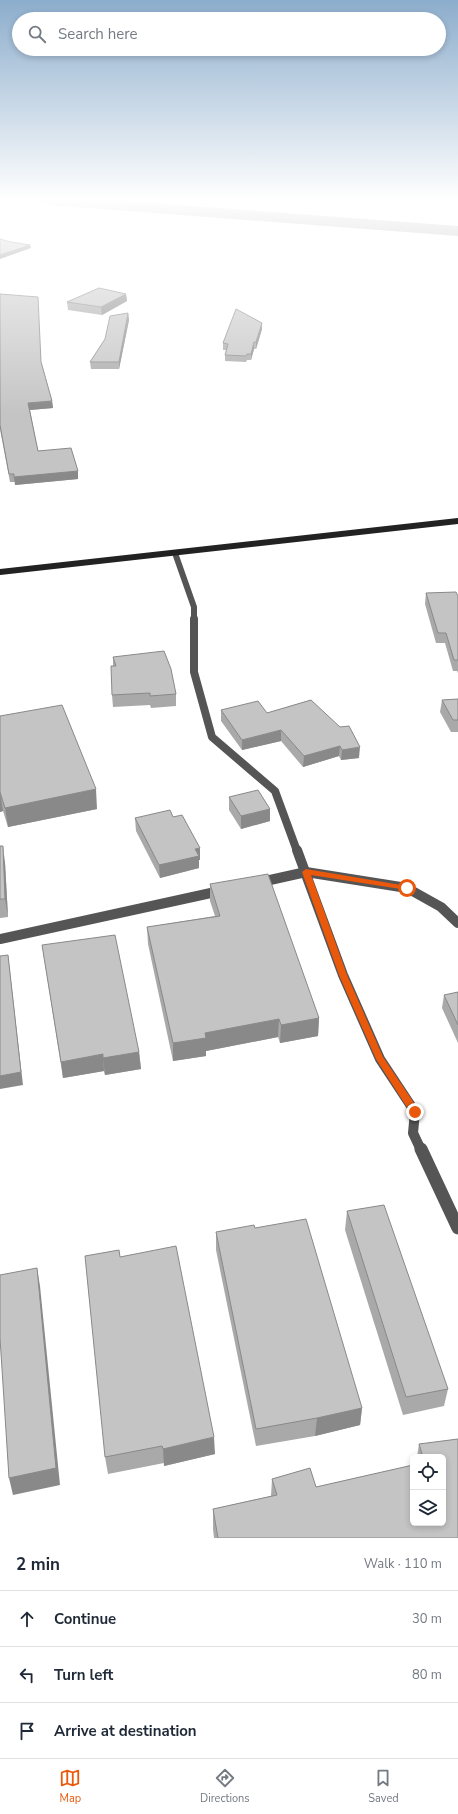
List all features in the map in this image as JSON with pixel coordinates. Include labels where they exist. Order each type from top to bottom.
[{"type":"main road","points":[[0,572],[458,521]]},
{"type":"street","points":[[175,553],[194,607],[194,672],[212,737],[275,791],[343,975],[380,1059],[415,1112],[413,1134],[458,1228]]},
{"type":"street","points":[[252,884],[306,872],[407,888],[441,907],[458,923]]},
{"type":"street","points":[[0,940],[229,889]]},
{"type":"building","points":[[99,288],[126,294],[101,307],[67,302]]},
{"type":"building","points":[[0,294],[38,297],[41,362],[52,401],[28,403],[38,451],[71,448],[78,471],[14,477],[14,474],[9,474],[0,425]]},
{"type":"building","points":[[236,309],[262,323],[251,354],[247,354],[246,356],[225,355],[228,344],[223,343]]},
{"type":"building","points":[[128,313],[119,362],[90,362],[105,339],[110,316]]},
{"type":"building","points":[[456,592],[458,596],[458,660],[454,660],[446,633],[438,633],[426,593]]},
{"type":"building","points":[[164,651],[171,669],[176,694],[150,696],[150,693],[112,695],[111,666],[116,666],[113,657]]},
{"type":"building","points":[[458,699],[458,720],[453,720],[442,700]]},
{"type":"building","points":[[311,700],[340,727],[349,726],[360,747],[342,750],[340,746],[304,756],[281,730],[242,740],[221,710],[258,701],[267,713]]},
{"type":"building","points":[[62,705],[96,789],[5,808],[0,792],[0,716]]},
{"type":"building","points":[[258,790],[270,809],[241,816],[229,797]]},
{"type":"building","points":[[170,810],[173,817],[182,815],[200,848],[195,849],[199,856],[159,865],[135,818]]},
{"type":"building","points":[[0,846],[3,846],[5,899],[0,899]]},
{"type":"building","points":[[268,874],[319,1018],[281,1025],[279,1019],[205,1033],[206,1038],[173,1043],[147,927],[220,916],[210,884]]},
{"type":"building","points":[[115,935],[139,1052],[103,1058],[103,1054],[61,1062],[42,945]]},
{"type":"building","points":[[8,955],[21,1072],[0,1076],[0,956]]},
{"type":"building","points":[[458,992],[458,1025],[444,995]]},
{"type":"building","points":[[384,1205],[448,1389],[406,1397],[347,1211]]},
{"type":"building","points":[[306,1219],[362,1408],[256,1429],[216,1232],[254,1225],[255,1228]]},
{"type":"building","points":[[176,1246],[214,1437],[163,1449],[162,1446],[105,1457],[85,1256],[119,1250],[120,1257]]},
{"type":"building","points":[[37,1268],[56,1468],[9,1478],[0,1338],[0,1275]]},
{"type":"building","points":[[458,1439],[458,1538],[218,1538],[213,1509],[277,1495],[272,1479],[310,1468],[316,1487],[410,1466],[410,1526],[446,1526],[446,1454],[422,1454],[419,1444]]},
{"type":"route","points":[[407,888],[306,872],[343,975],[380,1059],[415,1112]]}]
